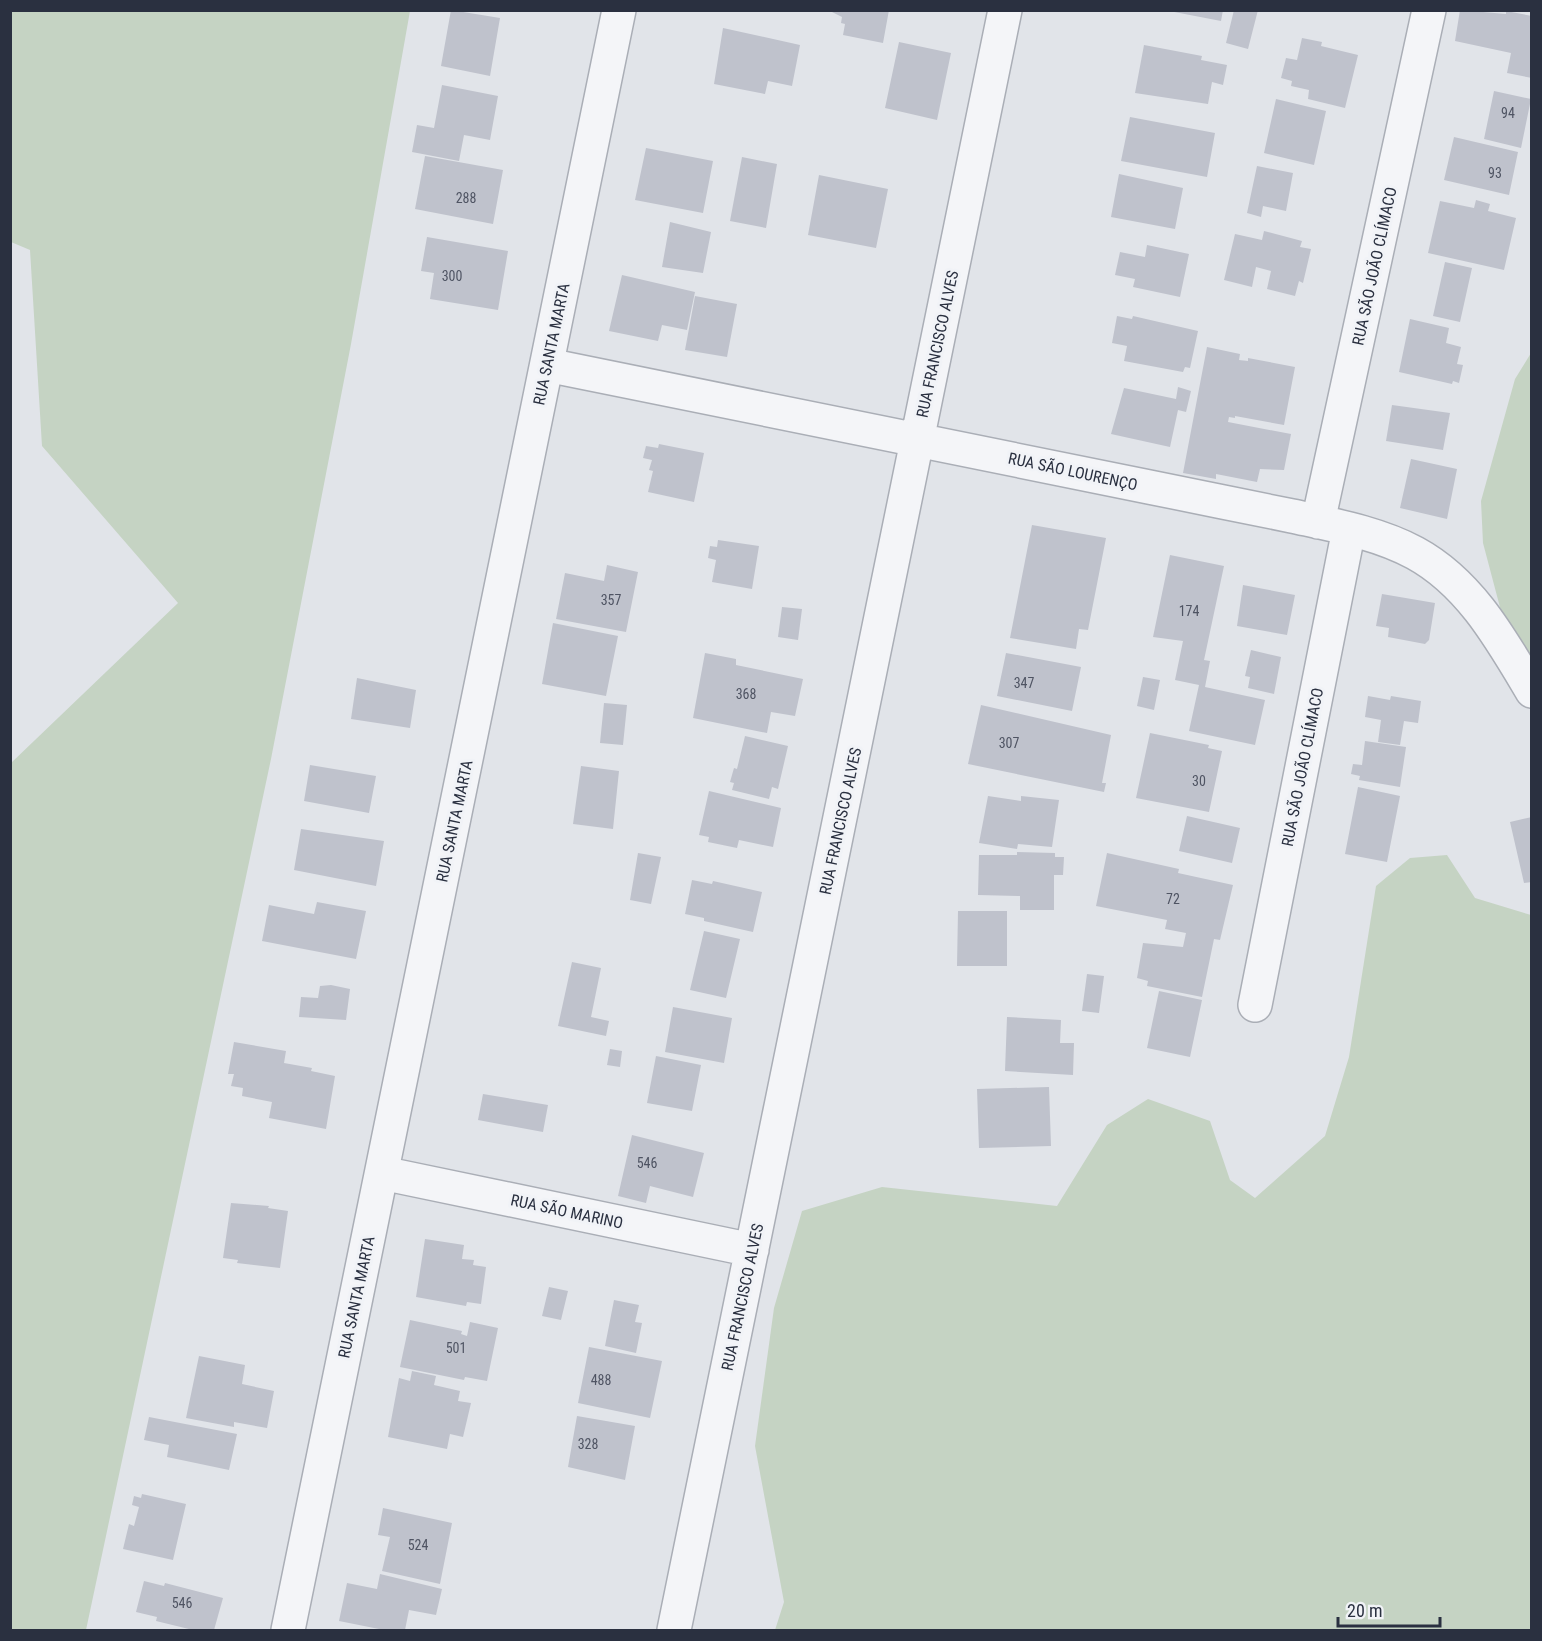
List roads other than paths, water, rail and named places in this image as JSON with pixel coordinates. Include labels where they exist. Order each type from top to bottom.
[{"type":"street","name":"RUA SANTA MARTA","points":[[288,1630],[620,10]]},
{"type":"street","name":"RUA FRANCISCO ALVES","points":[[674,1630],[1005,10]]},
{"type":"street","name":"RUA SÃO JOÃO CLÍMACO","points":[[1255,1005],[1334,525],[1429,10]]},
{"type":"street","name":"RUA SÃO LOURENÇO","points":[[547,365],[1334,525],[1414,552],[1437,567],[1480,610],[1508,650],[1532,691]]},
{"type":"street","name":"RUA SÃO MARINO","points":[[382,1173],[752,1250]]}]
